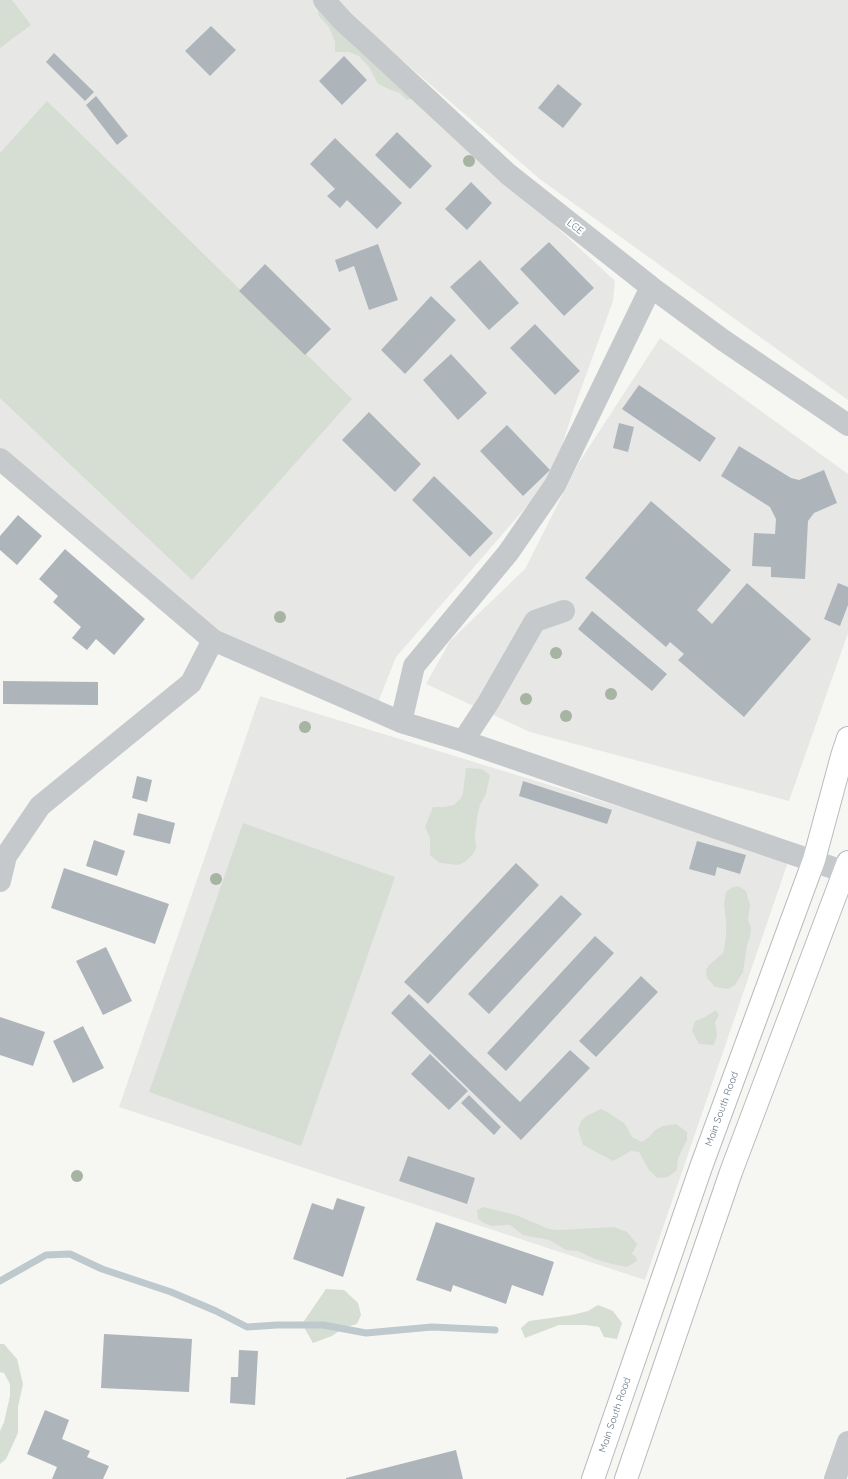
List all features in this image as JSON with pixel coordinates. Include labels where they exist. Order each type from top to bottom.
[{"type":"main road","name":"Main South Road","points":[[593,1479],[701,1167],[814,860],[848,738]]},
{"type":"main road","points":[[626,1479],[731,1172],[847,869]]},
{"type":"street","name":"LCE","points":[[324,0],[344,22],[508,174],[651,287],[723,340],[848,425]]},
{"type":"street","points":[[401,722],[414,666],[508,553],[556,485],[651,287]]},
{"type":"street","points":[[0,459],[213,640],[401,722],[463,741],[814,860],[847,869]]},
{"type":"street","points":[[463,741],[488,703],[535,621],[564,611]]},
{"type":"street","points":[[0,881],[3,855],[40,806],[191,683],[213,640]]},
{"type":"street","points":[[835,1479],[848,1442]]},
{"type":"shaded area","points":[[0,0],[313,0],[340,27],[615,281],[613,301],[574,408],[552,477],[396,657],[375,710],[213,640],[0,459]]},
{"type":"shaded area","points":[[0,0],[12,0],[31,25],[0,48]]},
{"type":"shaded area","points":[[337,0],[848,0],[848,400],[541,180],[352,17]]},
{"type":"shaded area","points":[[316,2],[414,98],[407,100],[400,93],[378,84],[369,67],[359,56],[349,52],[335,52],[335,42],[329,27],[319,16]]},
{"type":"shaded area","points":[[47,101],[352,399],[192,580],[0,398],[0,153]]},
{"type":"shaded area","points":[[660,338],[848,474],[848,633],[789,801],[530,732],[426,684],[450,641],[525,569],[578,464]]},
{"type":"shaded area","points":[[260,696],[789,859],[645,1280],[119,1107]]},
{"type":"shaded area","points":[[466,768],[482,769],[490,775],[486,794],[480,805],[477,818],[475,836],[476,848],[473,854],[465,862],[458,865],[440,863],[430,855],[430,838],[425,827],[433,807],[454,805],[461,798]]},
{"type":"shaded area","points":[[243,823],[395,877],[301,1146],[149,1092]]},
{"type":"shaded area","points":[[738,886],[746,891],[750,905],[748,920],[751,928],[743,972],[735,985],[728,989],[715,987],[707,978],[706,970],[724,950],[726,921],[724,904],[726,892],[731,888]]},
{"type":"shaded area","points":[[716,1010],[719,1015],[715,1022],[717,1035],[714,1045],[699,1044],[692,1031],[695,1021]]},
{"type":"shaded area","points":[[601,1109],[625,1124],[632,1137],[642,1142],[655,1130],[663,1126],[676,1124],[687,1132],[687,1140],[678,1158],[677,1170],[668,1177],[657,1178],[649,1170],[639,1152],[631,1151],[613,1161],[583,1145],[578,1129],[581,1121],[586,1116]]},
{"type":"shaded area","points":[[484,1207],[516,1215],[549,1229],[557,1230],[614,1227],[627,1232],[637,1244],[632,1254],[636,1257],[637,1261],[627,1267],[612,1264],[595,1259],[578,1251],[566,1250],[549,1240],[523,1235],[510,1225],[491,1226],[478,1219],[477,1210]]},
{"type":"shaded area","points":[[326,1289],[344,1290],[358,1303],[361,1315],[357,1324],[343,1328],[332,1336],[313,1343],[302,1324]]},
{"type":"shaded area","points":[[598,1305],[613,1311],[622,1323],[617,1339],[604,1337],[599,1327],[586,1325],[559,1325],[525,1338],[521,1328],[529,1321],[572,1315],[588,1311]]},
{"type":"shaded area","points":[[0,1344],[4,1344],[17,1359],[23,1384],[18,1407],[18,1433],[6,1459],[0,1464],[0,1431],[4,1422],[10,1396],[10,1384],[4,1373],[0,1372]]},
{"type":"building","points":[[211,26],[236,50],[210,76],[185,51]]},
{"type":"building","points":[[54,53],[94,92],[85,101],[46,62]]},
{"type":"building","points":[[344,56],[367,80],[342,105],[319,81]]},
{"type":"building","points":[[558,84],[582,104],[563,128],[538,108]]},
{"type":"building","points":[[96,96],[128,136],[117,145],[86,105]]},
{"type":"building","points":[[397,132],[432,166],[410,189],[375,155]]},
{"type":"building","points":[[335,138],[402,203],[377,229],[347,200],[340,208],[327,196],[335,189],[310,164]]},
{"type":"building","points":[[471,182],[492,203],[467,230],[445,209]]},
{"type":"building","points":[[549,242],[594,288],[564,316],[520,269]]},
{"type":"building","points":[[378,244],[398,300],[369,310],[354,266],[339,272],[335,260]]},
{"type":"building","points":[[480,260],[519,303],[489,330],[450,287]]},
{"type":"building","points":[[265,264],[331,329],[305,355],[239,291]]},
{"type":"building","points":[[431,296],[456,320],[405,374],[381,350]]},
{"type":"building","points":[[535,324],[580,371],[555,395],[510,348]]},
{"type":"building","points":[[451,354],[487,393],[458,420],[423,380]]},
{"type":"building","points":[[639,385],[716,438],[700,462],[622,409]]},
{"type":"building","points":[[369,412],[421,464],[395,492],[342,440]]},
{"type":"building","points":[[619,423],[634,427],[628,452],[613,448]]},
{"type":"building","points":[[507,425],[550,470],[523,496],[480,451]]},
{"type":"building","points":[[739,446],[791,478],[799,480],[824,470],[837,503],[814,513],[808,521],[805,579],[771,577],[771,567],[752,566],[754,533],[775,534],[776,519],[770,507],[721,476]]},
{"type":"building","points":[[434,476],[493,533],[470,557],[412,500]]},
{"type":"building","points":[[651,501],[731,570],[697,610],[712,624],[747,583],[811,639],[744,717],[678,660],[684,654],[670,642],[666,647],[585,578]]},
{"type":"building","points":[[18,515],[42,536],[17,565],[0,550],[0,536]]},
{"type":"building","points":[[65,549],[145,619],[114,655],[96,639],[87,650],[72,638],[81,627],[53,602],[58,596],[39,579]]},
{"type":"building","points":[[838,583],[848,587],[848,605],[840,626],[824,619]]},
{"type":"building","points":[[592,611],[667,674],[652,691],[578,629]]},
{"type":"building","points":[[3,681],[98,682],[98,705],[3,704]]},
{"type":"building","points":[[137,776],[152,780],[147,802],[132,798]]},
{"type":"building","points":[[523,781],[612,810],[607,824],[519,796]]},
{"type":"building","points":[[138,813],[175,823],[170,844],[133,835]]},
{"type":"building","points":[[94,840],[125,851],[117,876],[86,866]]},
{"type":"building","points":[[697,841],[746,855],[740,874],[717,867],[715,876],[689,869]]},
{"type":"building","points":[[516,863],[539,885],[428,1004],[404,982]]},
{"type":"building","points":[[64,868],[169,904],[155,944],[51,908]]},
{"type":"building","points":[[561,895],[582,914],[489,1014],[468,994]]},
{"type":"building","points":[[595,936],[614,953],[506,1071],[487,1053]]},
{"type":"building","points":[[106,947],[132,1001],[103,1015],[76,961]]},
{"type":"building","points":[[641,976],[658,992],[596,1057],[579,1041]]},
{"type":"building","points":[[409,994],[520,1102],[570,1050],[590,1068],[521,1140],[391,1013]]},
{"type":"building","points":[[0,1017],[45,1032],[33,1066],[0,1055]]},
{"type":"building","points":[[83,1026],[104,1068],[73,1083],[53,1041]]},
{"type":"building","points":[[430,1054],[468,1091],[449,1110],[411,1074]]},
{"type":"building","points":[[469,1095],[501,1127],[494,1135],[461,1103]]},
{"type":"building","points":[[408,1156],[475,1178],[467,1204],[399,1181]]},
{"type":"building","points":[[337,1198],[365,1207],[343,1277],[293,1259],[312,1203],[333,1210]]},
{"type":"building","points":[[436,1222],[554,1262],[543,1296],[512,1285],[506,1304],[453,1285],[451,1292],[416,1280]]},
{"type":"building","points":[[104,1334],[192,1339],[189,1392],[101,1388]]},
{"type":"building","points":[[239,1350],[258,1351],[255,1405],[230,1403],[231,1377],[238,1377]]},
{"type":"building","points":[[45,1410],[69,1420],[62,1439],[90,1451],[87,1457],[109,1466],[103,1479],[52,1479],[57,1467],[27,1454]]},
{"type":"building","points":[[456,1450],[463,1479],[346,1479],[346,1478]]},
{"type":"waterway","points":[[0,1281],[46,1255],[70,1254],[102,1269],[171,1292],[216,1311],[247,1327],[277,1325],[323,1325],[366,1333],[432,1327],[495,1330]]}]
